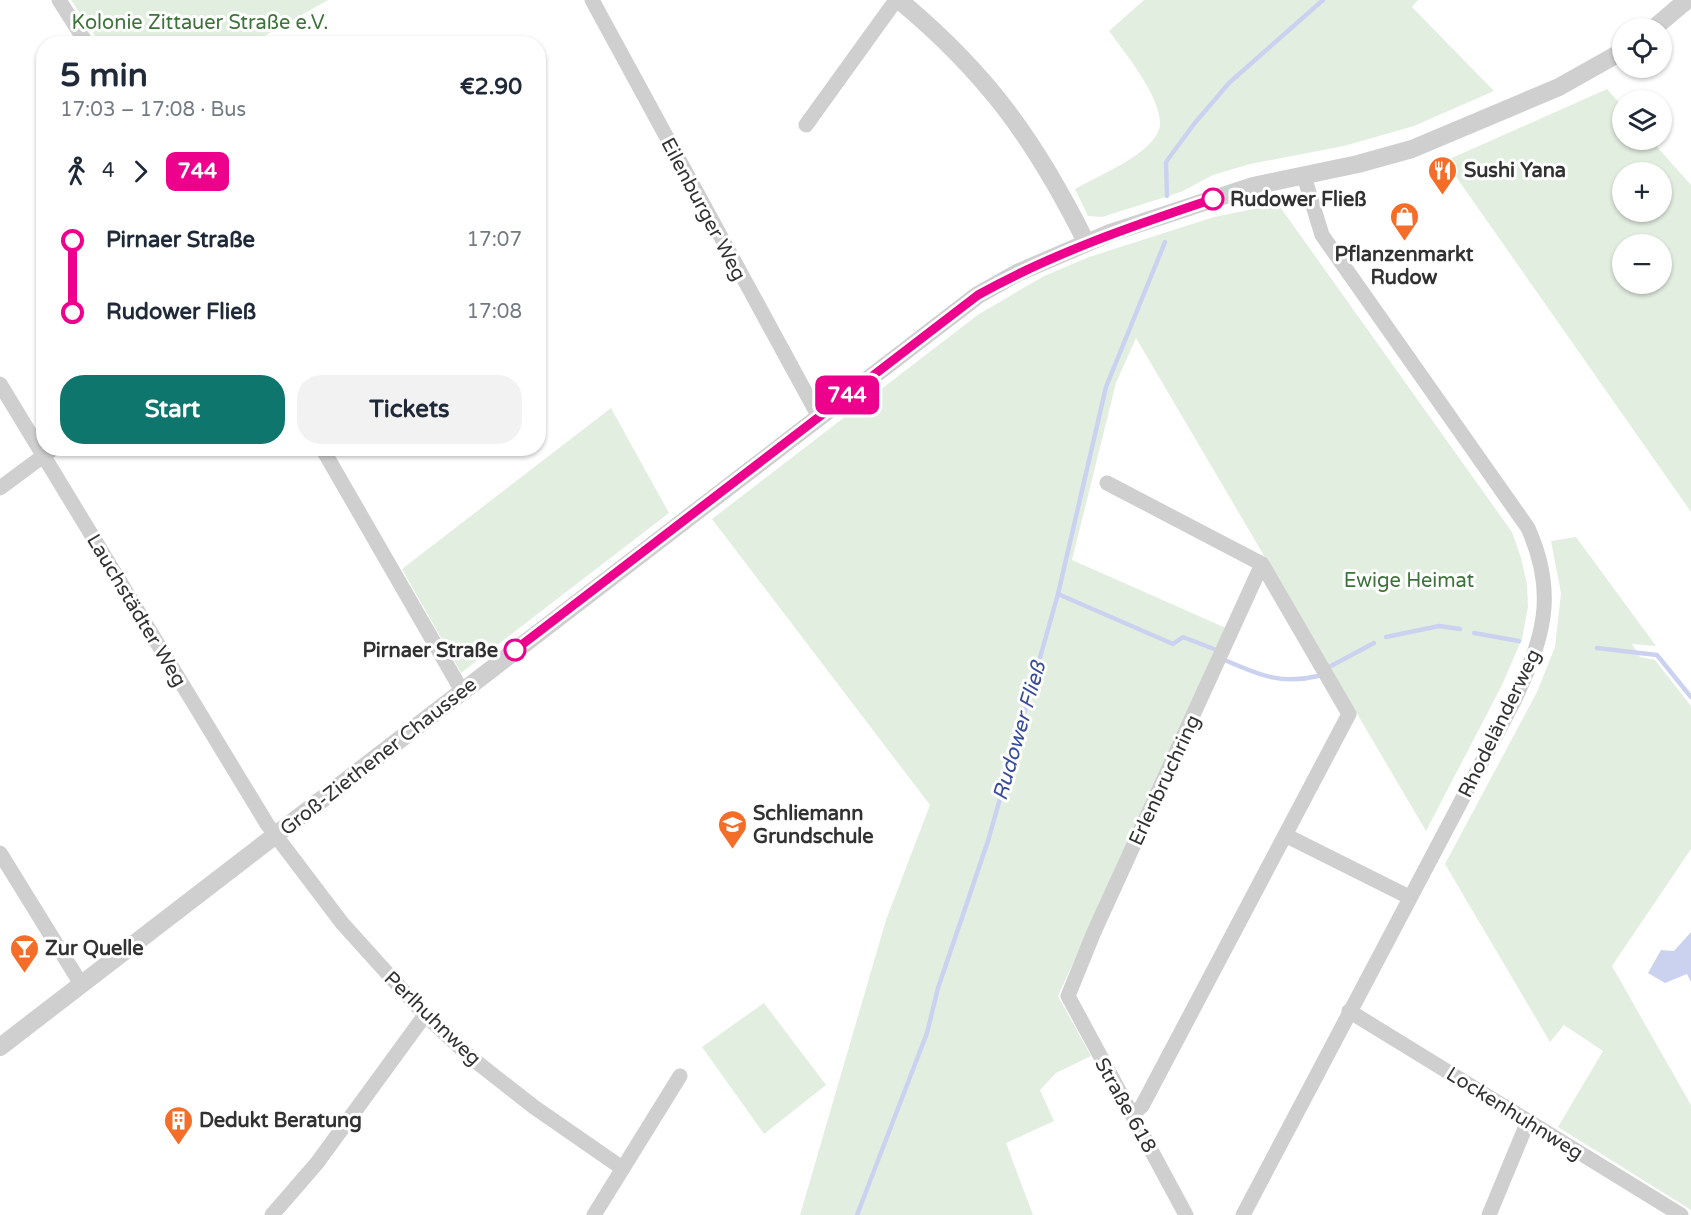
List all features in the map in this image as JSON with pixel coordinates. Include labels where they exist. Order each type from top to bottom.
[{"type":"street","points":[[59,0],[82,36]]},
{"type":"street","name":"Eilenburger Weg","points":[[591,0],[819,417]]},
{"type":"street","points":[[806,125],[898,0],[939,34],[994,91],[1040,157],[1086,242]]},
{"type":"street","points":[[1666,18],[1687,0]]},
{"type":"street","name":"Groß-Ziethener Chaussee","points":[[0,1047],[978,295],[1017,273],[1086,242],[1253,186],[1380,159],[1436,140],[1559,87],[1612,57]]},
{"type":"street","name":"Rhodeländerweg","points":[[1242,1215],[1536,656],[1544,609],[1542,570],[1537,548],[1528,528],[1322,235],[1304,176]]},
{"type":"street","name":"Lauchstädter Weg","points":[[0,384],[36,435]]},
{"type":"street","points":[[0,488],[45,456]]},
{"type":"street","name":"Lauchstädter Weg","points":[[51,456],[276,835]]},
{"type":"street","points":[[327,456],[462,691]]},
{"type":"street","points":[[1107,483],[1262,564],[1349,714],[1142,1106],[1132,1115]]},
{"type":"street","name":"Erlenbruchring","points":[[1068,996],[1094,932],[1262,564]]},
{"type":"street","name":"Perlhuhnweg","points":[[276,835],[342,923],[425,1015],[500,1080],[622,1168]]},
{"type":"street","points":[[1285,835],[1409,897]]},
{"type":"street","points":[[0,853],[81,984]]},
{"type":"street","name":"Straße 618","points":[[1068,996],[1186,1215]]},
{"type":"street","name":"Lockenhuhnweg","points":[[1349,1011],[1681,1215]]},
{"type":"street","points":[[272,1215],[317,1163],[425,1015]]},
{"type":"street","points":[[594,1215],[680,1076]]},
{"type":"street","points":[[1489,1215],[1528,1121]]},
{"type":"green space","name":"Kolonie Zittauer Straße e.V.","points":[[71,0],[328,0],[264,36],[95,36]]},
{"type":"green space","points":[[1144,0],[1418,0],[1412,7],[1494,91],[1414,126],[1344,146],[1250,164],[1213,175],[1181,192],[1102,217],[1088,216],[1075,189],[1133,157],[1152,141],[1158,132],[1160,121],[1152,95],[1109,31]]},
{"type":"green space","points":[[1607,89],[1612,95],[1612,150],[1660,150],[1671,162],[1612,162],[1612,222],[1672,222],[1672,164],[1691,185],[1691,512],[1445,161]]},
{"type":"green space","name":"Rudower Fließ","points":[[1278,204],[1512,532],[1527,584],[1528,607],[1522,639],[1501,687],[1426,831],[1136,338],[1116,383],[1072,560],[1226,628],[1058,996],[1091,1056],[1056,1073],[1040,1090],[1054,1121],[1006,1143],[1033,1215],[800,1215],[886,920],[930,805],[712,519],[979,314],[1044,276],[1089,257],[1214,217]]},
{"type":"green space","points":[[611,408],[669,513],[461,673],[402,569]]},
{"type":"green space","points":[[1576,537],[1656,646],[1632,644],[1640,657],[1655,660],[1691,706],[1691,849],[1612,966],[1691,1105],[1691,1210],[1558,1127],[1603,1051],[1564,1025],[1550,1042],[1445,864],[1537,692],[1555,647],[1561,593],[1551,541]]},
{"type":"green space","points":[[764,1003],[826,1085],[764,1134],[702,1047]]},
{"type":"water","points":[[1691,932],[1691,982],[1687,974],[1665,983],[1648,973],[1661,950],[1674,951]]},
{"type":"waterway","name":"Rudower Fließ","points":[[1167,196],[1166,162],[1194,124],[1229,83],[1323,0]]},
{"type":"waterway","name":"Rudower Fließ","points":[[857,1215],[927,1033],[938,988],[988,841],[1058,594],[1106,387],[1165,242]]},
{"type":"waterway","points":[[1058,594],[1173,644],[1183,637],[1214,649]]},
{"type":"waterway","points":[[1386,637],[1439,626],[1460,629]]},
{"type":"waterway","points":[[1474,633],[1519,641]]},
{"type":"waterway","points":[[1329,667],[1374,643]]},
{"type":"waterway","points":[[1597,648],[1657,655],[1691,697]]},
{"type":"waterway","points":[[1227,661],[1250,671],[1282,679],[1305,679],[1318,676]]},
{"type":"bus line","name":"744","points":[[515,650],[978,295],[1017,273],[1086,242],[1213,199]]},
{"type":"place","name":"Sushi Yana","points":[[1443,196]]},
{"type":"place","name":"Rudower Fließ","points":[[1213,199]]},
{"type":"place","name":"Pflanzenmarkt Rudow","points":[[1404,242]]},
{"type":"place","name":"Pirnaer Straße","points":[[515,650]]},
{"type":"place","name":"Schliemann Grundschule","points":[[732,850]]},
{"type":"place","name":"Zur Quelle","points":[[24,974]]},
{"type":"place","name":"Dedukt Beratung","points":[[178,1146]]},
{"type":"park label","name":"Ewige Heimat","points":[[1409,580]]}]
